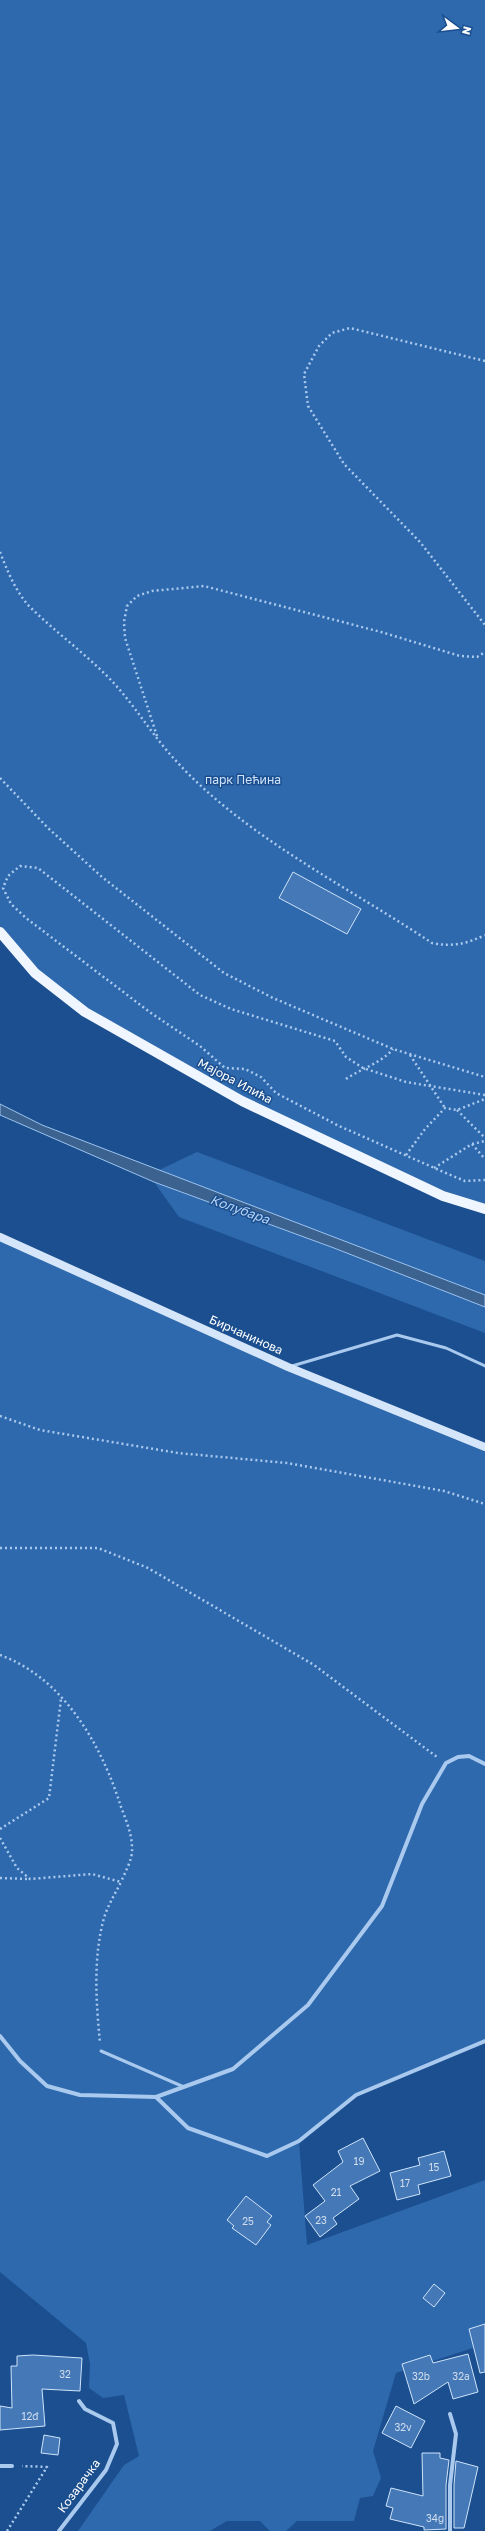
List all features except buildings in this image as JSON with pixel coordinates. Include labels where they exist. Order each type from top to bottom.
[{"type":"main road","name":"Мајора Илића","points":[[0,932],[35,973],[68,1000],[105,1024],[242,1101],[443,1196],[485,1209]]},
{"type":"main road","name":"Бирчанинова","points":[[0,1237],[288,1367],[485,1447]]},
{"type":"street","points":[[0,2036],[20,2061],[47,2086],[80,2095],[156,2097],[233,2069],[308,2005],[382,1906],[422,1804],[446,1763],[458,1757],[469,1756],[485,1764]]},
{"type":"street","points":[[156,2097],[188,2128],[267,2156],[299,2141],[356,2095],[485,2041]]},
{"type":"street","name":"Козарачка","points":[[58,2531],[106,2470],[117,2444],[113,2423],[86,2409],[79,2401]]},
{"type":"street","points":[[450,2414],[456,2434],[450,2485],[450,2531]]},
{"type":"street","points":[[0,2466],[12,2466]]},
{"type":"lane","points":[[288,1367],[397,1335],[446,1348],[485,1366]]},
{"type":"lane","points":[[101,2051],[184,2087]]},
{"type":"path","points":[[485,361],[350,328],[332,334],[319,346],[304,374],[308,406],[344,464],[420,542],[485,625]]},
{"type":"path","points":[[0,552],[8,575],[28,604],[106,675],[129,699],[158,739],[178,763],[236,815],[290,853],[432,942],[447,946],[464,944],[485,935]]},
{"type":"path","points":[[158,739],[125,638],[124,622],[127,606],[137,596],[152,590],[204,586],[381,632],[460,656],[476,657],[485,652]]},
{"type":"path","points":[[0,778],[48,828],[96,872],[224,974],[273,998],[393,1049],[485,1077]]},
{"type":"path","points":[[485,1095],[406,1082],[363,1068],[346,1057],[335,1041],[231,1009],[200,995],[38,868],[20,866],[8,876],[3,888],[12,904],[26,918],[151,1013],[200,1046],[225,1068],[250,1072],[261,1077],[276,1093],[339,1126],[434,1168],[465,1181],[485,1180]]},
{"type":"path","points":[[346,1079],[363,1068],[383,1060],[393,1049]]},
{"type":"path","points":[[410,1055],[445,1108],[457,1110],[485,1099]]},
{"type":"path","points":[[406,1155],[425,1129],[445,1108]]},
{"type":"path","points":[[434,1168],[472,1144],[485,1139],[457,1110]]},
{"type":"path","points":[[472,1144],[485,1159]]},
{"type":"path","points":[[0,1416],[40,1430],[178,1453],[287,1463],[444,1491],[485,1504]]},
{"type":"path","points":[[0,1548],[98,1548],[148,1568],[314,1665],[446,1763]]},
{"type":"path","points":[[0,1655],[40,1676],[61,1699],[96,1744],[119,1800],[133,1849],[121,1882],[104,1917],[98,1946],[97,2014],[101,2051]]},
{"type":"path","points":[[0,1830],[49,1798],[61,1699]]},
{"type":"path","points":[[0,1838],[17,1868],[30,1879]]},
{"type":"path","points":[[0,1878],[30,1879],[92,1874],[121,1882]]},
{"type":"path","points":[[7,2531],[47,2467],[12,2466]]},
{"type":"green space","name":"парк Пећина","points":[[0,0],[485,0],[485,1209],[242,1101],[84,1014],[0,932]]},
{"type":"green space","points":[[197,1152],[485,1261],[485,1295],[159,1170]]},
{"type":"green space","points":[[154,1182],[334,1248],[485,1307],[485,1333],[179,1217]]},
{"type":"green space","points":[[0,1237],[288,1367],[485,1447],[485,2041],[357,2095],[299,2141],[307,2245],[485,2180],[485,2344],[396,2373],[373,2451],[381,2478],[373,2496],[360,2498],[354,2521],[297,2521],[286,2531],[270,2531],[260,2521],[227,2521],[210,2531],[78,2531],[124,2465],[139,2456],[124,2395],[103,2398],[89,2388],[90,2364],[86,2343],[0,2272]]},
{"type":"water","name":"Колубара","points":[[0,1104],[42,1125],[485,1295],[485,1307],[334,1248],[154,1182],[0,1115]]}]
